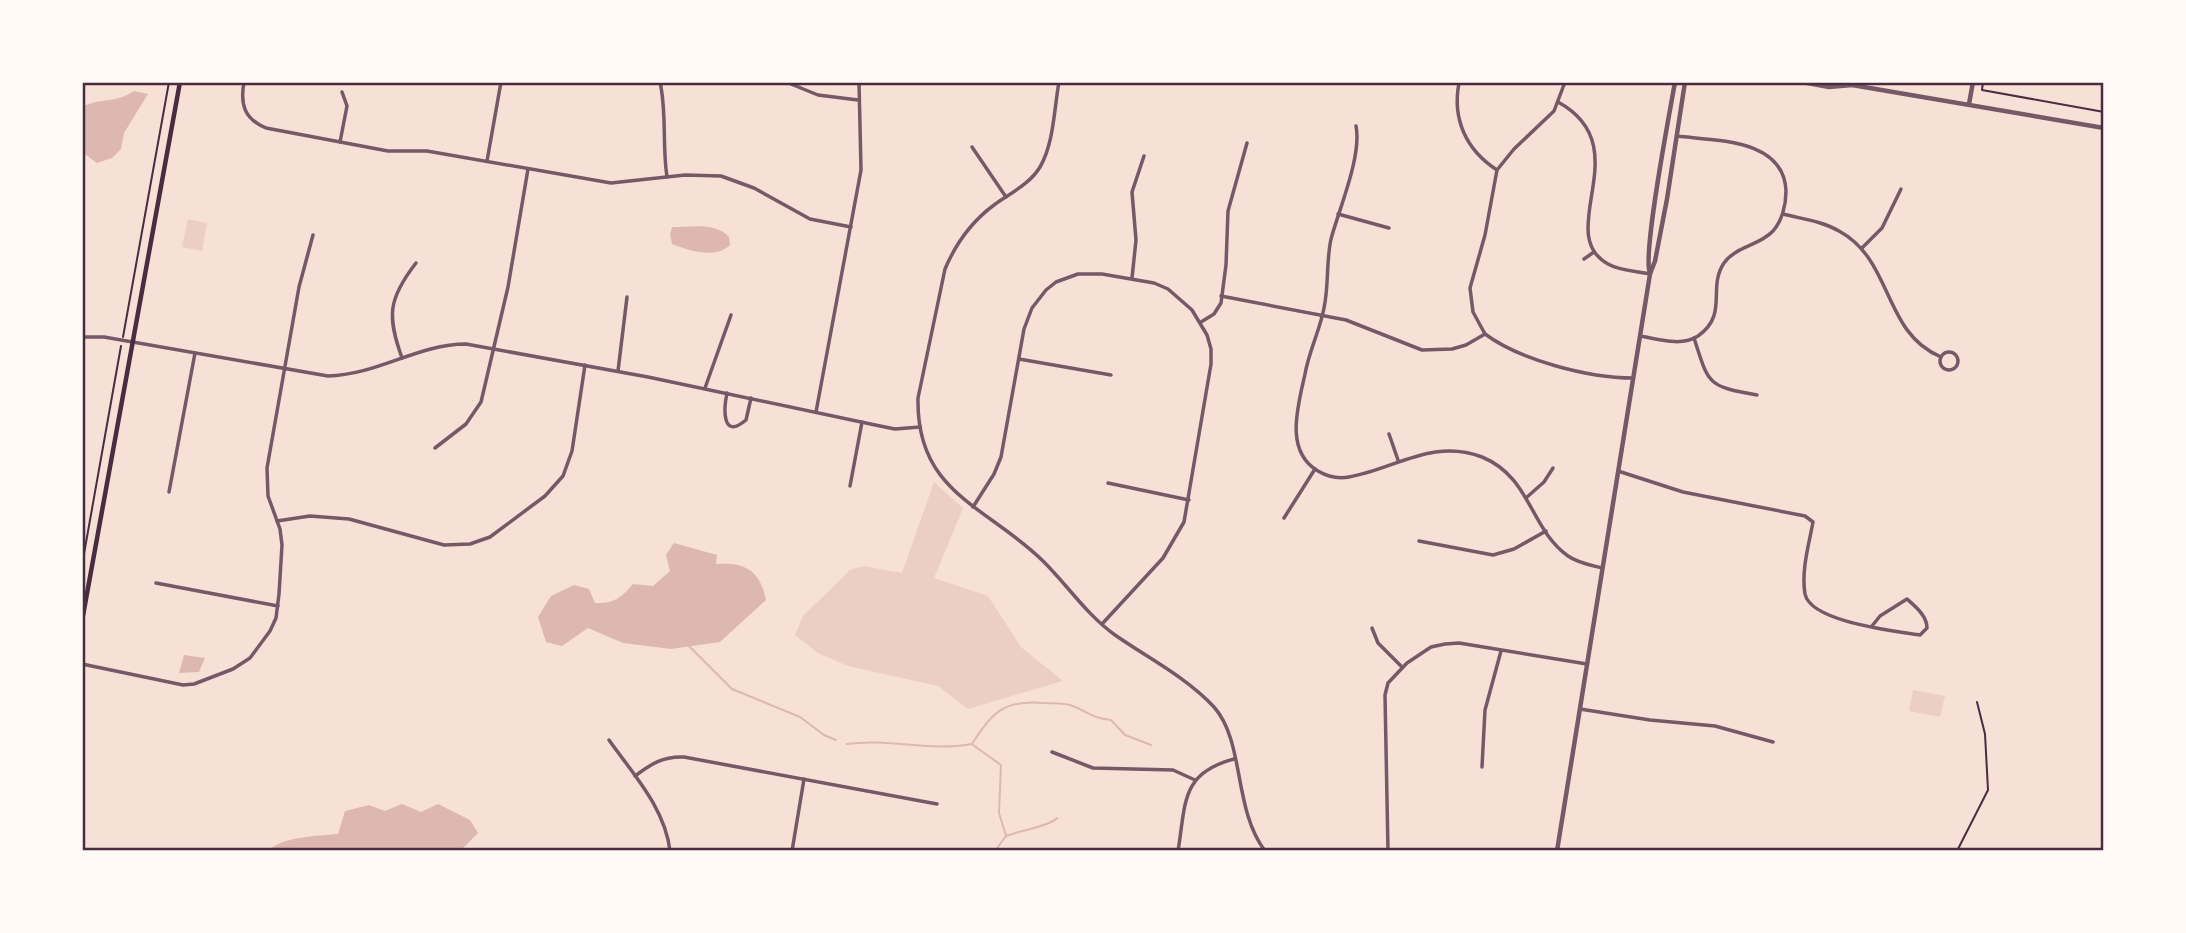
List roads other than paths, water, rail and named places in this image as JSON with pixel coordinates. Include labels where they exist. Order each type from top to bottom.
[{"type":"main road","points":[[82,621],[180,82]]},
{"type":"street","points":[[244,82],[242,100],[246,114],[266,128],[388,151],[427,151],[611,183],[703,174],[721,176],[754,188],[810,219],[851,227]]},
{"type":"street","points":[[487,161],[501,82]]},
{"type":"street","points":[[660,82],[664,99],[663,154],[667,177]]},
{"type":"street","points":[[786,82],[818,95],[858,100]]},
{"type":"street","points":[[816,412],[862,159],[859,82]]},
{"type":"street","points":[[1059,82],[1047,150],[1039,170],[969,226],[945,269],[918,398],[923,441],[936,470],[955,493],[1030,549],[1112,633],[1187,683],[1214,708],[1227,728],[1247,816],[1252,831],[1265,851]]},
{"type":"street","points":[[1564,82],[1558,102],[1543,123],[1514,149],[1497,170],[1485,235],[1470,288],[1473,312],[1485,334],[1510,349],[1557,365],[1610,377],[1633,379]]},
{"type":"street","points":[[1650,274],[1647,267],[1675,82]]},
{"type":"street","points":[[1557,851],[1650,274],[1655,261],[1685,82]]},
{"type":"street","points":[[1802,82],[1829,87],[1849,84],[2104,128]]},
{"type":"street","points":[[1969,104],[1973,82]]},
{"type":"street","points":[[1459,83],[1456,97],[1460,127],[1466,141],[1497,170]]},
{"type":"street","points":[[340,142],[347,106],[342,92]]},
{"type":"street","points":[[1558,102],[1586,125],[1595,148],[1595,172],[1587,233],[1594,252],[1610,265],[1650,274]]},
{"type":"street","points":[[1356,126],[1357,148],[1338,214],[1328,260],[1322,315],[1307,363],[1296,419],[1298,446],[1302,456],[1326,476],[1345,478],[1398,460],[1439,452],[1469,453],[1496,464],[1518,484],[1552,541],[1570,557],[1603,568]]},
{"type":"street","points":[[1640,335],[1674,342],[1694,338],[1706,328],[1715,316],[1717,283],[1723,264],[1738,250],[1771,233],[1783,214],[1785,183],[1776,164],[1768,156],[1750,146],[1677,136]]},
{"type":"street","points":[[1201,322],[1219,309],[1226,265],[1228,211],[1247,143]]},
{"type":"street","points":[[972,147],[1006,197]]},
{"type":"street","points":[[1132,278],[1136,240],[1132,192],[1144,156]]},
{"type":"street","points":[[435,448],[457,433],[474,414],[485,390],[508,287],[528,169]]},
{"type":"street","points":[[1862,248],[1882,228],[1901,189]]},
{"type":"street","points":[[1338,214],[1389,228]]},
{"type":"street","points":[[1783,214],[1827,225],[1862,248],[1882,278],[1892,308],[1900,322],[1922,346],[1941,357]]},
{"type":"street","points":[[82,664],[164,682],[194,684],[233,669],[250,658],[270,631],[278,606],[282,545],[268,496],[267,468],[303,268],[313,235]]},
{"type":"street","points":[[1584,259],[1594,252]]},
{"type":"street","points":[[402,358],[392,328],[392,305],[401,283],[416,263]]},
{"type":"street","points":[[973,507],[994,474],[1001,457],[1027,318],[1038,298],[1056,282],[1078,274],[1102,274],[1154,283],[1168,289],[1192,310],[1201,322],[1211,349],[1211,364],[1184,522],[1163,558],[1102,624]]},
{"type":"street","points":[[1221,296],[1346,320],[1422,350],[1452,349],[1466,345],[1485,334]]},
{"type":"street","points":[[618,371],[627,297]]},
{"type":"street","points":[[705,388],[715,354],[732,315]]},
{"type":"street","points":[[82,337],[104,337],[284,369],[342,376],[452,344],[493,348],[705,388],[895,429],[920,427]]},
{"type":"street","points":[[1694,338],[1705,372],[1714,383],[1726,390],[1757,395]]},
{"type":"street","points":[[169,492],[195,353]]},
{"type":"street","points":[[1953,354],[1958,360],[1957,365],[1953,369],[1945,369],[1941,365],[1941,357],[1953,354]]},
{"type":"street","points":[[1019,359],[1111,375]]},
{"type":"street","points":[[276,521],[310,516],[349,519],[444,545],[470,544],[500,531],[545,496],[563,476],[572,451],[585,365]]},
{"type":"street","points":[[727,393],[723,416],[725,421],[733,426],[746,420],[751,398]]},
{"type":"street","points":[[850,486],[862,422]]},
{"type":"street","points":[[1390,434],[1398,460]]},
{"type":"street","points":[[1527,497],[1544,482],[1553,468]]},
{"type":"street","points":[[1284,518],[1315,469]]},
{"type":"street","points":[[1618,471],[1683,492],[1805,516],[1812,522],[1805,573],[1805,593],[1809,603],[1835,618],[1872,626],[1920,635],[1927,628],[1927,622],[1907,599],[1880,616],[1872,626]]},
{"type":"street","points":[[1108,483],[1189,499]]},
{"type":"street","points":[[1419,541],[1493,555],[1514,549],[1546,531]]},
{"type":"street","points":[[156,583],[278,606]]},
{"type":"street","points":[[1372,628],[1378,643],[1402,667]]},
{"type":"street","points":[[1388,851],[1385,695],[1388,683],[1402,667],[1431,647],[1459,643],[1587,664]]},
{"type":"street","points":[[1482,767],[1485,710],[1501,651]]},
{"type":"street","points":[[1580,709],[1650,720],[1715,726],[1773,741]]},
{"type":"street","points":[[610,740],[660,814],[670,851]]},
{"type":"street","points":[[1052,752],[1093,768],[1163,769],[1183,773],[1195,780]]},
{"type":"street","points":[[635,776],[660,760],[676,757],[937,804]]},
{"type":"street","points":[[1178,851],[1188,793],[1195,780],[1209,767],[1234,759]]},
{"type":"street","points":[[792,851],[804,779]]},
{"type":"waterway","points":[[689,646],[732,689],[800,717],[824,735],[836,740]]},
{"type":"waterway","points":[[847,744],[941,747],[972,744],[993,716],[1008,706],[1056,703],[1070,705],[1111,720],[1125,735],[1151,745]]},
{"type":"waterway","points":[[973,745],[1001,765],[999,813],[1006,836],[995,851]]},
{"type":"waterway","points":[[1006,836],[1041,826],[1057,818]]}]
